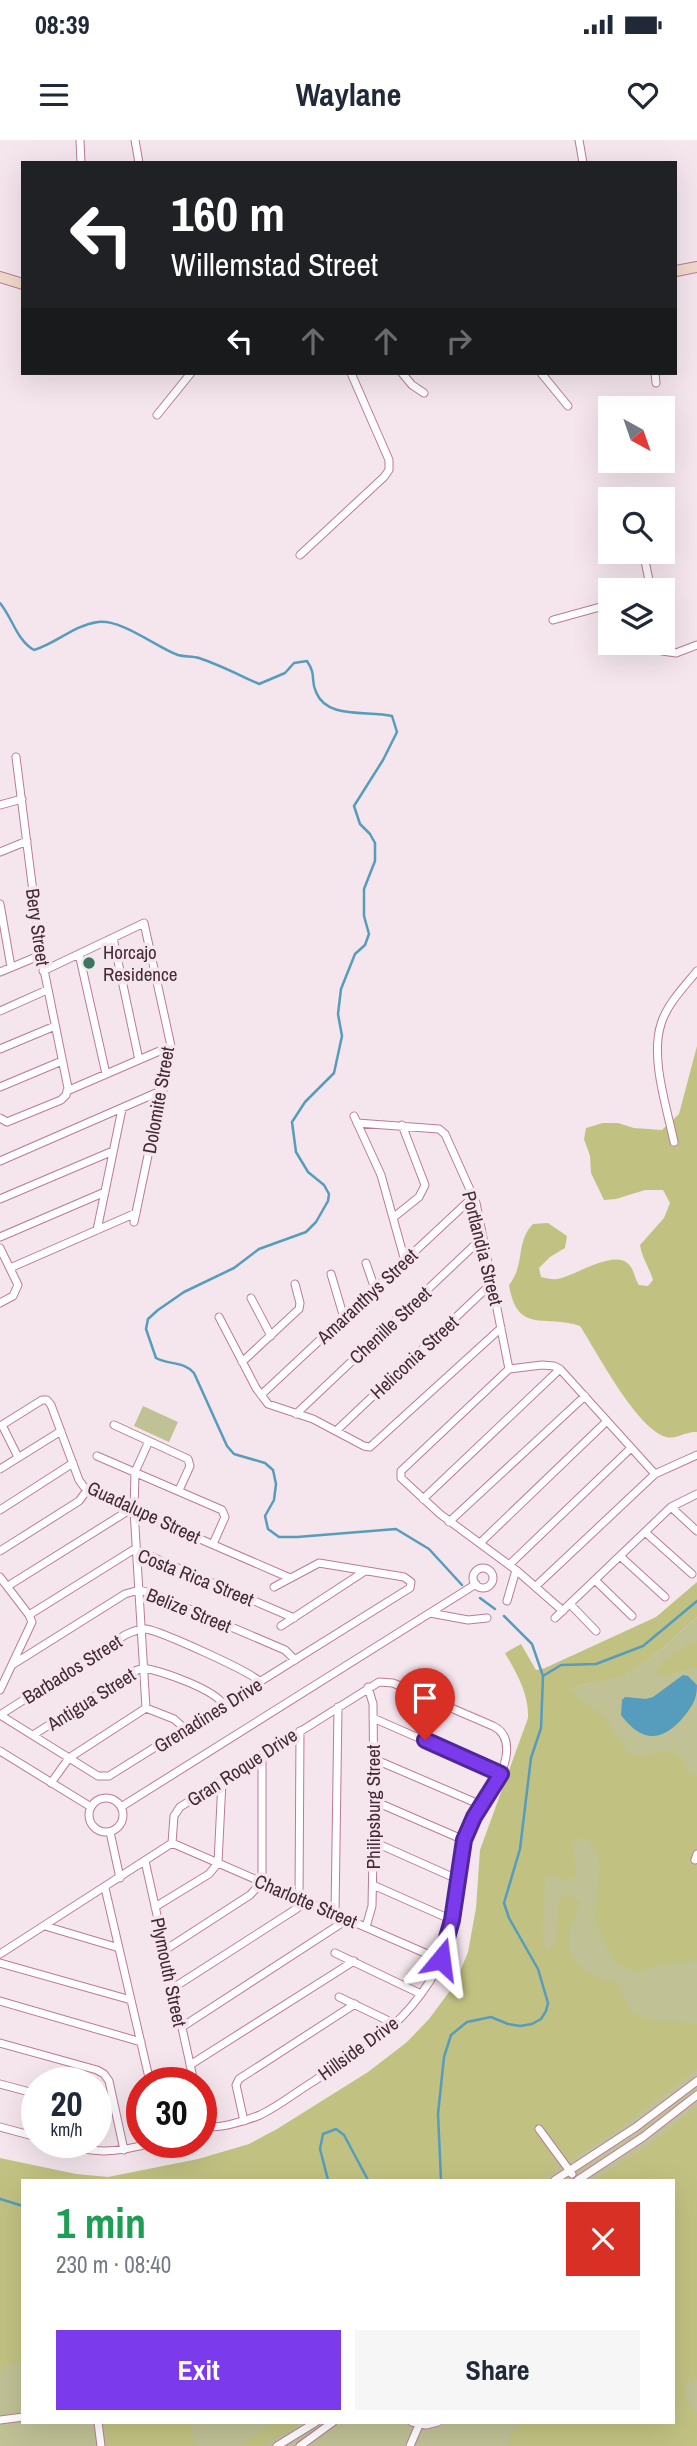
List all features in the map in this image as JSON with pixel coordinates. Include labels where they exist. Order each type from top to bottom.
[{"type":"main road","points":[[677,271],[697,268]]},
{"type":"main road","points":[[0,277],[21,283]]},
{"type":"street","points":[[80,140],[81,161]]},
{"type":"street","points":[[135,140],[139,161]]},
{"type":"street","points":[[579,140],[583,161]]},
{"type":"street","points":[[157,415],[189,375]]},
{"type":"street","points":[[300,555],[362,500],[389,470],[387,453],[352,375]]},
{"type":"street","points":[[404,375],[424,393]]},
{"type":"street","points":[[543,375],[568,406]]},
{"type":"street","points":[[655,375],[656,383]]},
{"type":"street","points":[[553,620],[598,608]]},
{"type":"street","points":[[675,653],[697,645]]},
{"type":"street","name":"Bery Street","points":[[16,757],[43,971],[67,1093]]},
{"type":"street","points":[[0,805],[22,799]]},
{"type":"street","points":[[0,852],[27,841]]},
{"type":"street","points":[[0,904],[11,967]]},
{"type":"street","name":"Dolomite Street","points":[[43,971],[144,923],[171,1046],[135,1217],[97,1230]]},
{"type":"street","points":[[113,938],[139,1060]]},
{"type":"street","points":[[79,954],[107,1074]]},
{"type":"street","points":[[0,972],[41,955]]},
{"type":"street","points":[[674,1142],[662,1081],[658,1037],[668,1009],[697,971]]},
{"type":"street","points":[[0,1011],[47,990]]},
{"type":"street","points":[[0,1049],[55,1026]]},
{"type":"street","points":[[1,1119],[7,1122],[61,1100],[67,1093],[171,1046]]},
{"type":"street","points":[[0,1087],[62,1061]]},
{"type":"street","points":[[0,1161],[163,1090]]},
{"type":"street","points":[[10,1268],[97,1230],[122,1109]]},
{"type":"street","points":[[394,1217],[419,1197],[425,1185],[402,1125],[356,1120],[381,1175],[405,1261]]},
{"type":"street","name":"Portlandia Street","points":[[402,1125],[443,1132],[473,1197],[484,1237],[509,1369]]},
{"type":"street","points":[[0,1199],[113,1151]]},
{"type":"street","points":[[0,1237],[105,1192]]},
{"type":"street","name":"Amaranthys Street","points":[[261,1395],[473,1197]]},
{"type":"street","name":"Chenille Street","points":[[296,1414],[484,1237]]},
{"type":"street","points":[[0,1248],[18,1288],[13,1296],[0,1303]]},
{"type":"street","points":[[366,1263],[375,1289]]},
{"type":"street","points":[[331,1274],[344,1318]]},
{"type":"street","name":"Heliconia Street","points":[[336,1431],[492,1283]]},
{"type":"street","points":[[242,1362],[299,1308],[295,1284]]},
{"type":"street","points":[[251,1297],[271,1336]]},
{"type":"street","points":[[219,1317],[261,1395],[274,1407],[313,1419],[370,1447],[501,1328]]},
{"type":"street","points":[[563,1611],[536,1586],[449,1522],[423,1499],[400,1474],[405,1466],[509,1369],[542,1365],[561,1369],[655,1474]]},
{"type":"street","points":[[423,1499],[561,1369]]},
{"type":"street","points":[[449,1522],[585,1396]]},
{"type":"street","name":"Guadalupe Street","points":[[18,1457],[2,1425],[47,1400],[79,1480],[88,1489],[290,1577]]},
{"type":"street","points":[[480,1543],[607,1421]]},
{"type":"street","points":[[114,1425],[186,1457],[190,1466],[179,1490]]},
{"type":"street","points":[[0,1469],[61,1431]]},
{"type":"street","points":[[146,1708],[137,1550],[132,1510],[135,1472],[149,1441]]},
{"type":"street","points":[[507,1601],[512,1568],[631,1448]]},
{"type":"street","points":[[536,1586],[655,1474],[697,1455]]},
{"type":"street","points":[[97,1456],[224,1512],[225,1517],[213,1544]]},
{"type":"street","points":[[0,1510],[73,1463]]},
{"type":"street","points":[[0,1551],[79,1501],[88,1489]]},
{"type":"street","points":[[555,1618],[671,1507],[697,1494]]},
{"type":"street","points":[[671,1507],[697,1531]]},
{"type":"street","points":[[8,1586],[132,1510]]},
{"type":"street","points":[[645,1532],[692,1574]]},
{"type":"street","name":"Costa Rica Street","points":[[29,1615],[125,1553],[137,1550],[294,1618]]},
{"type":"street","points":[[620,1556],[665,1597]]},
{"type":"street","points":[[491,1571],[501,1559]]},
{"type":"street","points":[[274,1587],[319,1563],[366,1571]]},
{"type":"street","points":[[485,1568],[491,1571],[491,1584],[482,1587],[476,1584],[476,1572],[485,1568]]},
{"type":"street","points":[[281,1626],[366,1571]]},
{"type":"street","name":"Grenadines Drive","points":[[0,1715],[98,1776],[106,1777],[410,1588],[411,1582],[404,1577],[366,1571]]},
{"type":"street","points":[[0,1577],[29,1615],[31,1625],[0,1690]]},
{"type":"street","points":[[595,1580],[632,1616]]},
{"type":"street","points":[[121,1807],[476,1584]]},
{"type":"street","name":"Belize Street","points":[[12,1665],[125,1594],[139,1590],[285,1650],[295,1660]]},
{"type":"street","points":[[570,1604],[596,1630]]},
{"type":"street","points":[[430,1613],[468,1620],[487,1618]]},
{"type":"street","name":"Barbados Street","points":[[0,1715],[125,1635],[141,1629],[244,1670],[260,1682]]},
{"type":"street","name":"Antigua Street","points":[[33,1735],[144,1668],[208,1691],[224,1705]]},
{"type":"street","name":"Hillside Drive","points":[[217,2127],[244,2121],[270,2110],[395,2024],[421,1994],[441,1959],[452,1920],[464,1840],[481,1805],[501,1774],[506,1740],[498,1728],[388,1681],[368,1687]]},
{"type":"street","name":"Gran Roque Drive","points":[[172,1843],[176,1811],[368,1687]]},
{"type":"street","name":"Philipsburg Street","points":[[366,1927],[372,1915],[374,1842],[373,1718],[372,1697],[368,1687]]},
{"type":"street","points":[[335,1914],[338,1707]]},
{"type":"street","points":[[146,1708],[174,1719],[185,1729]]},
{"type":"street","points":[[51,1783],[69,1758],[146,1708]]},
{"type":"street","points":[[373,1718],[501,1774]]},
{"type":"street","points":[[299,1898],[300,1731]]},
{"type":"street","points":[[0,1751],[91,1807]]},
{"type":"street","points":[[165,1950],[250,1895],[261,1882],[262,1755]]},
{"type":"street","points":[[374,1759],[481,1805]]},
{"type":"street","points":[[155,1907],[209,1874],[218,1863],[222,1781]]},
{"type":"street","points":[[106,1798],[121,1807],[121,1824],[110,1832],[99,1831],[92,1826],[89,1819],[91,1807],[95,1802],[106,1798]]},
{"type":"street","points":[[374,1801],[464,1840]]},
{"type":"street","points":[[110,1832],[120,1878]]},
{"type":"street","points":[[374,1842],[457,1879]]},
{"type":"street","points":[[0,1954],[172,1843]]},
{"type":"street","name":"Charlotte Street","points":[[172,1843],[441,1959]]},
{"type":"street","name":"Plymouth Street","points":[[145,1861],[190,2065]]},
{"type":"street","points":[[373,1885],[452,1920]]},
{"type":"street","points":[[105,1888],[147,2067]]},
{"type":"street","points":[[173,1988],[307,1902]]},
{"type":"street","points":[[182,2027],[348,1919]]},
{"type":"street","points":[[45,1926],[119,1948]]},
{"type":"street","points":[[335,1952],[421,1994]]},
{"type":"street","points":[[190,2065],[354,1961]]},
{"type":"street","points":[[0,1963],[131,2000]]},
{"type":"street","points":[[339,1997],[395,2024]]},
{"type":"street","points":[[0,2001],[141,2042]]},
{"type":"street","points":[[244,2121],[236,2085],[239,2079],[355,2004]]},
{"type":"street","points":[[0,2043],[104,2074],[109,2081],[124,2150],[112,2151]]},
{"type":"street","points":[[557,2179],[636,2127],[697,2081]]},
{"type":"street","points":[[0,2084],[21,2090]]},
{"type":"street","points":[[579,2179],[643,2137],[697,2095]]},
{"type":"street","points":[[0,2127],[21,2133]]},
{"type":"street","points":[[539,2129],[576,2179]]},
{"type":"street","points":[[0,2420],[21,2417]]},
{"type":"street","points":[[98,2424],[101,2446]]},
{"type":"street","points":[[277,2446],[313,2424]]},
{"type":"street","points":[[300,2446],[330,2424]]},
{"type":"street","points":[[410,2446],[415,2424]]},
{"type":"green space","points":[[697,1046],[697,1432],[669,1438],[654,1431],[630,1405],[580,1326],[526,1317],[513,1301],[509,1285],[517,1269],[527,1231],[533,1224],[548,1223],[567,1236],[565,1248],[539,1268],[541,1277],[557,1279],[601,1262],[619,1260],[629,1264],[639,1285],[648,1286],[653,1280],[640,1245],[664,1218],[670,1203],[663,1190],[645,1190],[604,1200],[591,1173],[590,1156],[584,1139],[586,1128],[603,1123],[618,1123],[634,1128],[662,1130],[679,1114]]},
{"type":"green space","points":[[143,1406],[178,1422],[169,1442],[134,1426]]},
{"type":"green space","points":[[697,1582],[697,1617],[657,1652],[624,1675],[570,1690],[607,1720],[625,1750],[643,1757],[656,1752],[673,1752],[683,1761],[690,1774],[697,1776],[697,1961],[660,1965],[636,1972],[614,1961],[594,1920],[600,1864],[593,1844],[582,1837],[573,1843],[576,1877],[565,1881],[553,1874],[545,1876],[543,1943],[547,1950],[556,1943],[558,1902],[567,1893],[580,1902],[569,1941],[573,1959],[591,1975],[616,1982],[631,2011],[643,2018],[697,2024],[697,2069],[611,2134],[542,2179],[21,2179],[21,2362],[6,2366],[0,2374],[0,2158],[76,2174],[108,2177],[201,2158],[217,2158],[217,2153],[249,2144],[277,2129],[368,2072],[407,2042],[429,2019],[455,1984],[468,1952],[476,1908],[480,1850],[528,1718],[524,1692],[505,1653],[521,1644],[536,1670],[656,1617]]},
{"type":"green space","points":[[697,1617],[697,2446],[0,2446],[0,2207],[21,2215],[21,2424],[675,2424],[675,2179],[452,2179],[516,1903],[570,1689],[623,1675],[657,1652]]},
{"type":"green space","points":[[697,1639],[697,1671],[693,1668],[663,1677],[656,1672],[663,1661]]},
{"type":"green space","points":[[697,2107],[697,2380],[685,2385],[685,2398],[697,2414],[697,2446],[509,2446],[512,2433],[520,2424],[675,2424],[675,2179],[596,2179],[649,2145]]},
{"type":"green space","points":[[103,2424],[192,2424],[192,2435],[198,2446],[107,2446]]},
{"type":"green space","points":[[273,2424],[300,2424],[262,2446],[239,2446]]},
{"type":"water","points":[[683,1675],[697,1685],[697,1691],[690,1708],[673,1728],[657,1736],[650,1736],[635,1730],[621,1715],[622,1700],[625,1697],[653,1697]]},
{"type":"waterway","points":[[0,603],[23,641],[34,650],[81,627],[107,622],[128,629],[178,655],[196,657],[259,684],[285,673],[294,663],[307,661],[312,670],[316,692],[321,701],[329,707],[349,712],[392,716],[397,732],[354,806],[360,824],[375,843],[375,861],[364,889],[364,916],[369,934],[365,945],[355,954],[341,989],[338,1014],[342,1036],[334,1073],[305,1102],[292,1122],[296,1152],[308,1172],[324,1185],[329,1194],[328,1201],[316,1222],[306,1232],[259,1249],[234,1268],[184,1292],[148,1319],[146,1329],[156,1358],[186,1367],[194,1373],[227,1446],[234,1454],[265,1463],[273,1470],[276,1484],[274,1500],[265,1516],[268,1529],[279,1537],[396,1529],[429,1549],[462,1585]]},
{"type":"waterway","points":[[480,1598],[495,1609]]},
{"type":"waterway","points":[[543,1676],[561,1665],[596,1664],[643,1646],[697,1601]]},
{"type":"waterway","points":[[441,2179],[438,2114],[444,2057],[451,2035],[467,2022],[491,2017],[508,2024],[532,2024],[541,2019],[548,2003],[538,1969],[509,1918],[504,1903],[520,1849],[531,1758],[541,1728],[543,1676],[532,1644],[504,1616]]},
{"type":"waterway","points":[[328,2179],[320,2149],[323,2134],[336,2129],[344,2135],[367,2179]]},
{"type":"waterway","points":[[0,2199],[21,2205]]},
{"type":"place","name":"Horcajo Residence","points":[[89,963]]},
{"type":"route","points":[[425,1740],[501,1774],[474,1817],[464,1840],[452,1920],[441,1959]]}]
